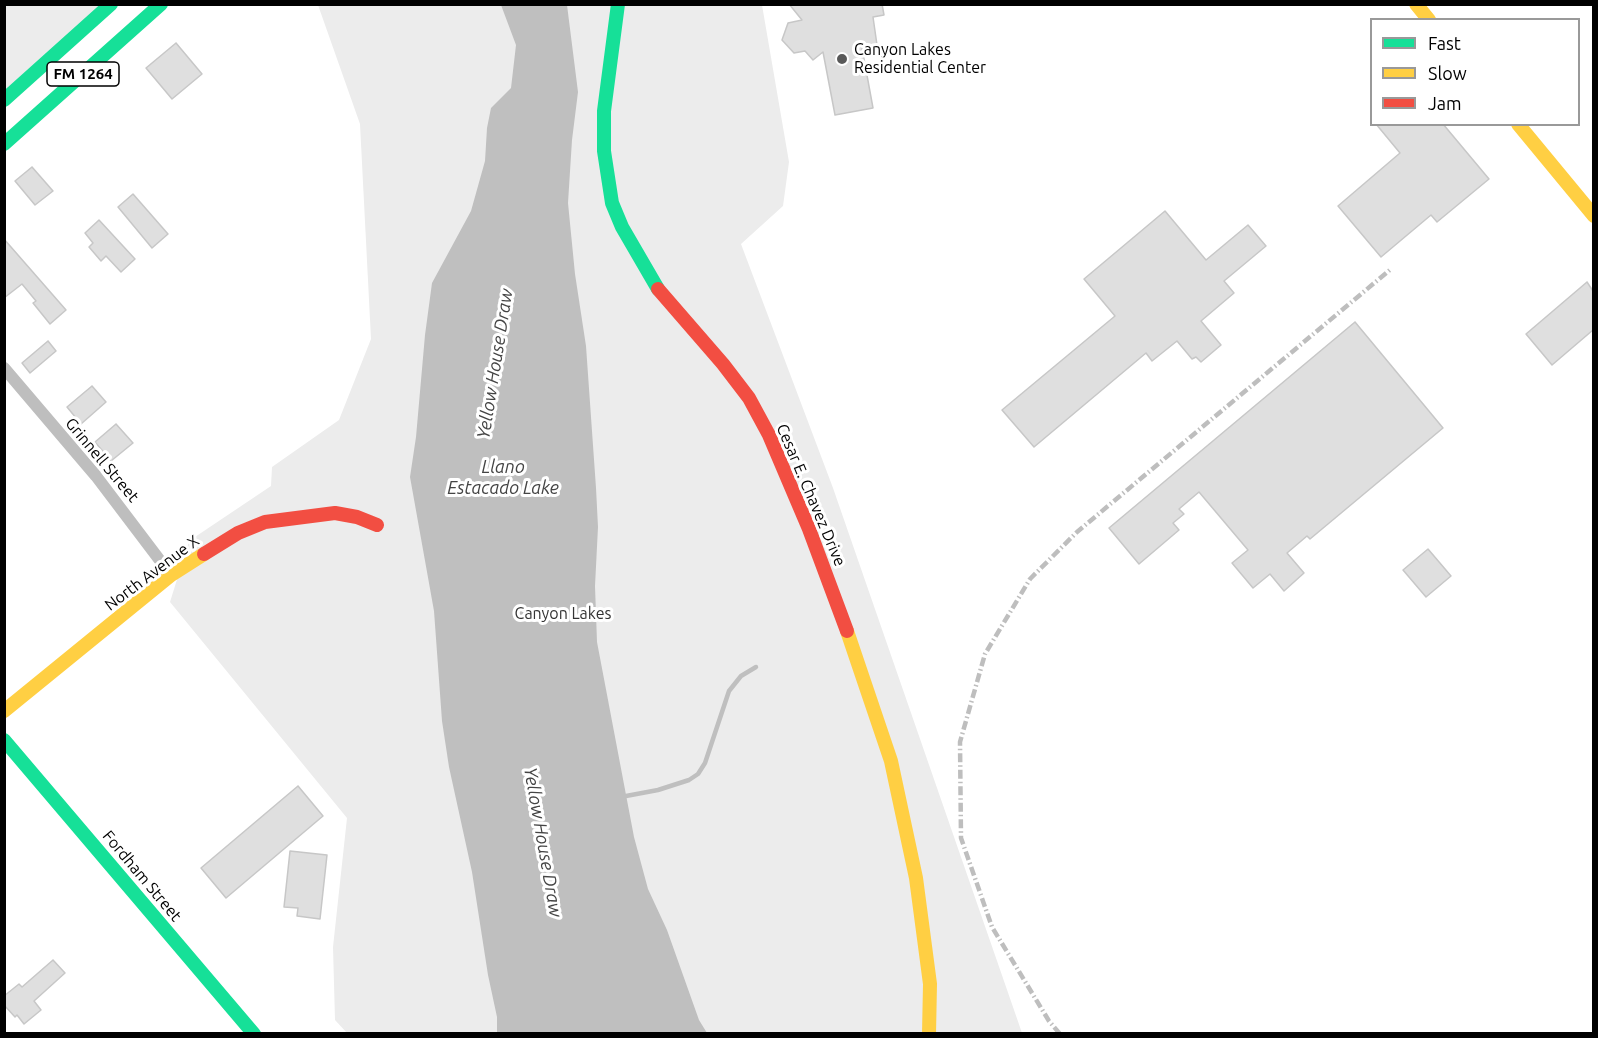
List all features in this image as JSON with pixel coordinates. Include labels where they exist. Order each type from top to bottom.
[{"type":"street","name":"FM 1264","points":[[4,100],[111,4]]},
{"type":"street","name":"FM 1264","points":[[4,144],[161,4]]},
{"type":"street","name":"Cesar E. Chavez Drive","points":[[618,4],[604,111],[604,151],[612,203],[622,227],[658,290],[723,364],[749,398],[769,435],[809,529],[839,608],[891,761],[923,922],[930,984],[929,1034]]},
{"type":"street","points":[[1416,4],[1427,18]]},
{"type":"street","points":[[1520,126],[1593,216]]},
{"type":"street","name":"Grinnell Street","points":[[4,368],[96,476],[171,575]]},
{"type":"street","name":"North Avenue X","points":[[4,711],[171,575],[223,541],[265,522],[334,513],[357,517],[377,525]]},
{"type":"street","name":"Fordham Street","points":[[4,740],[254,1034]]},
{"type":"green space","points":[[5,5],[105,5],[5,91]]},
{"type":"green space","name":"Canyon Lakes","points":[[318,5],[762,5],[789,162],[783,206],[741,244],[833,488],[1022,1033],[347,1033],[335,1020],[333,947],[347,818],[170,602],[189,541],[271,486],[272,467],[339,420],[371,339],[360,124]]},
{"type":"water","name":"Llano Estacado Lake","points":[[501,5],[567,5],[578,92],[568,203],[575,274],[586,346],[596,488],[597,642],[634,837],[648,889],[667,930],[699,1020],[707,1033],[497,1033],[497,1017],[472,872],[449,767],[442,721],[434,611],[410,477],[432,283],[471,211],[485,161],[491,108],[511,88],[516,45]]},
{"type":"building","name":"Canyon Lakes Residential Center","points":[[789,4],[882,4],[884,15],[873,17],[877,45],[862,48],[873,108],[835,115],[823,52],[813,60],[805,51],[794,53],[782,40],[788,23],[802,20]]},
{"type":"building","points":[[176,43],[202,74],[172,99],[146,68]]},
{"type":"building","points":[[1378,126],[1445,126],[1489,179],[1437,222],[1431,215],[1381,257],[1338,206],[1400,153]]},
{"type":"building","points":[[32,167],[53,191],[35,205],[15,181]]},
{"type":"building","points":[[133,194],[168,234],[152,248],[118,207]]},
{"type":"building","points":[[1165,211],[1206,260],[1248,225],[1266,246],[1224,281],[1234,293],[1201,321],[1221,345],[1201,362],[1196,357],[1192,359],[1177,341],[1152,361],[1146,353],[1034,447],[1002,410],[1115,316],[1084,279]]},
{"type":"building","points":[[99,220],[135,259],[121,272],[106,256],[101,261],[89,247],[93,243],[85,233]]},
{"type":"building","points":[[4,239],[66,310],[50,324],[33,303],[36,301],[22,284],[4,298]]},
{"type":"building","points":[[1587,282],[1593,291],[1593,330],[1552,365],[1526,334]]},
{"type":"building","points":[[1355,322],[1443,428],[1310,539],[1307,536],[1287,553],[1304,573],[1284,591],[1270,574],[1253,588],[1232,563],[1248,550],[1199,492],[1179,509],[1184,514],[1173,523],[1179,530],[1139,564],[1109,528]]},
{"type":"building","points":[[48,341],[56,351],[30,373],[22,363]]},
{"type":"building","points":[[92,386],[106,402],[81,424],[67,407]]},
{"type":"building","points":[[116,424],[133,443],[111,461],[95,442]]},
{"type":"building","points":[[1428,549],[1451,576],[1426,597],[1403,570]]},
{"type":"building","points":[[298,786],[323,816],[226,898],[201,868]]},
{"type":"building","points":[[290,851],[327,855],[320,919],[297,916],[298,908],[284,907]]},
{"type":"building","points":[[53,960],[65,973],[34,1001],[41,1010],[24,1024],[4,1005],[4,996],[19,984],[22,987]]},
{"type":"waterway","points":[[626,796],[658,790],[689,780],[698,774],[705,763],[729,691],[741,676],[756,667]]},
{"type":"railway","points":[[1060,1034],[1049,1021],[992,927],[961,838],[960,742],[985,654],[1030,579],[1077,532],[1391,269]]},
{"type":"traffic: fast","points":[[4,100],[111,4]]},
{"type":"traffic: fast","points":[[4,144],[161,4]]},
{"type":"traffic: fast","points":[[618,4],[604,111],[604,151],[612,203],[622,227],[658,289]]},
{"type":"traffic: fast","points":[[4,740],[254,1034]]},
{"type":"traffic: slow","points":[[1416,4],[1427,18]]},
{"type":"traffic: slow","points":[[1520,126],[1594,216]]},
{"type":"traffic: slow","points":[[4,711],[171,575],[204,554]]},
{"type":"traffic: slow","points":[[847,631],[891,761],[916,878],[930,984],[929,1034]]},
{"type":"traffic: jam","points":[[658,289],[723,364],[749,398],[769,435],[809,529],[847,631]]},
{"type":"traffic: jam","points":[[204,554],[238,533],[265,522],[335,513],[357,517],[377,525]]},
{"type":"place","name":"Canyon Lakes Residential Center","points":[[842,59]]},
{"type":"water label","name":"Yellow House Draw","points":[[495,364]]},
{"type":"water label","name":"Yellow House Draw","points":[[543,842]]}]
